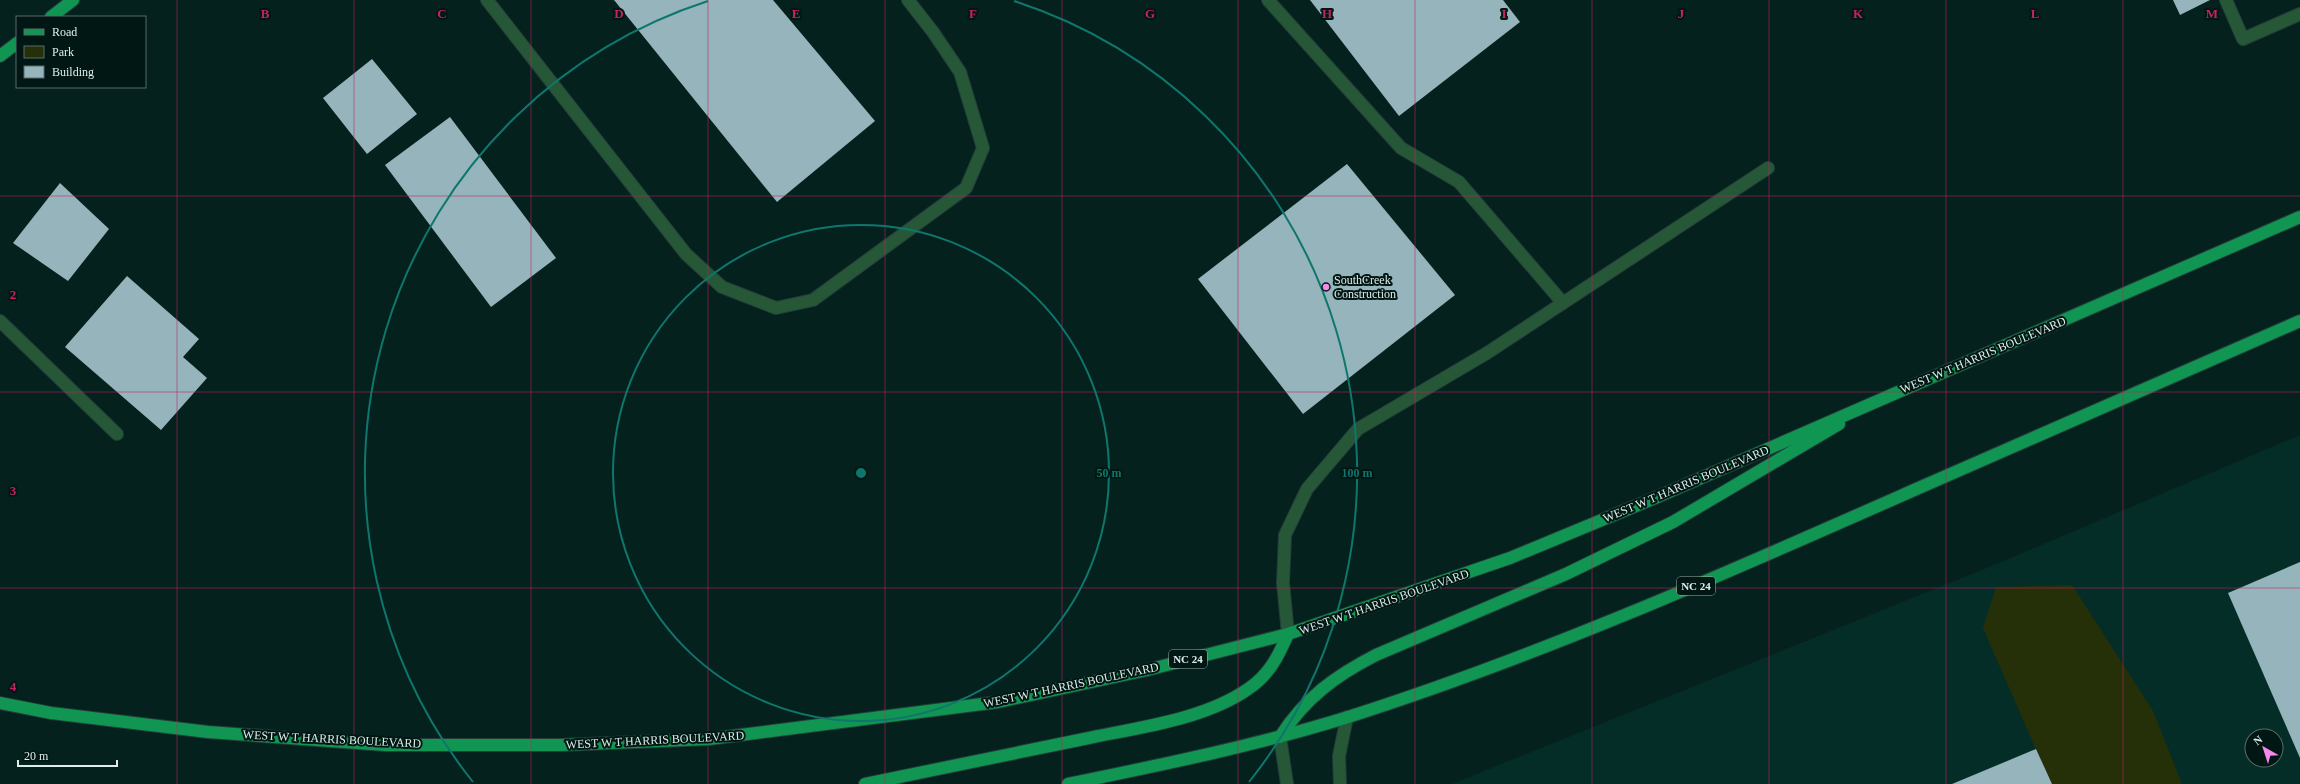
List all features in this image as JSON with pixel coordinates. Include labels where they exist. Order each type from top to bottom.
[{"type":"main road","points":[[52,16],[73,0]]},
{"type":"main road","points":[[0,56],[16,44]]},
{"type":"main road","name":"WEST W T HARRIS BOULEVARD","points":[[0,703],[51,713],[208,732],[385,745],[561,745],[709,739],[998,702],[1147,670],[1288,634],[1510,558],[1656,498],[2300,217]]},
{"type":"main road","name":"NC 24","points":[[1068,784],[1280,737],[1347,717],[1601,625],[1739,568],[2300,321]]},
{"type":"main road","points":[[1280,737],[1295,714],[1317,693],[1346,671],[1376,655],[1566,574],[1673,522],[1889,396]]},
{"type":"main road","points":[[865,784],[1126,730],[1177,718],[1206,709],[1247,690],[1267,674],[1276,661],[1288,634]]},
{"type":"lane","points":[[487,0],[686,254],[722,287],[776,308],[813,300],[966,188],[983,148],[960,72],[933,32],[908,0]]},
{"type":"lane","points":[[1268,0],[1401,148],[1458,182],[1564,303]]},
{"type":"lane","points":[[2226,0],[2243,39],[2300,14]]},
{"type":"lane","points":[[1288,634],[1283,583],[1285,535],[1307,489],[1358,429],[1487,353],[1768,168]]},
{"type":"lane","points":[[0,321],[117,434]]},
{"type":"lane","points":[[1340,784],[1339,756],[1347,717]]},
{"type":"lane","points":[[1280,737],[1287,784]]},
{"type":"shaded area","points":[[2300,435],[2300,784],[1452,784],[1999,563]]},
{"type":"green space","points":[[2072,585],[2153,711],[2182,784],[2051,784],[1983,628],[1996,587]]},
{"type":"building","points":[[614,0],[773,0],[875,121],[777,202]]},
{"type":"building","points":[[1310,0],[1503,0],[1520,22],[1399,116]]},
{"type":"building","points":[[2173,0],[2210,0],[2180,15]]},
{"type":"building","points":[[372,59],[417,114],[367,154],[323,98]]},
{"type":"building","points":[[450,117],[556,258],[491,307],[385,165]]},
{"type":"building","name":"SouthCreek Construction","points":[[1347,164],[1455,295],[1303,414],[1198,279]]},
{"type":"building","points":[[60,183],[109,229],[68,281],[13,243]]},
{"type":"building","points":[[127,276],[199,339],[183,357],[207,378],[161,430],[65,347]]},
{"type":"building","points":[[2300,562],[2300,758],[2228,593]]},
{"type":"building","points":[[2036,749],[2052,784],[1952,784]]},
{"type":"place","name":"SouthCreek Construction","points":[[1326,287]]}]
